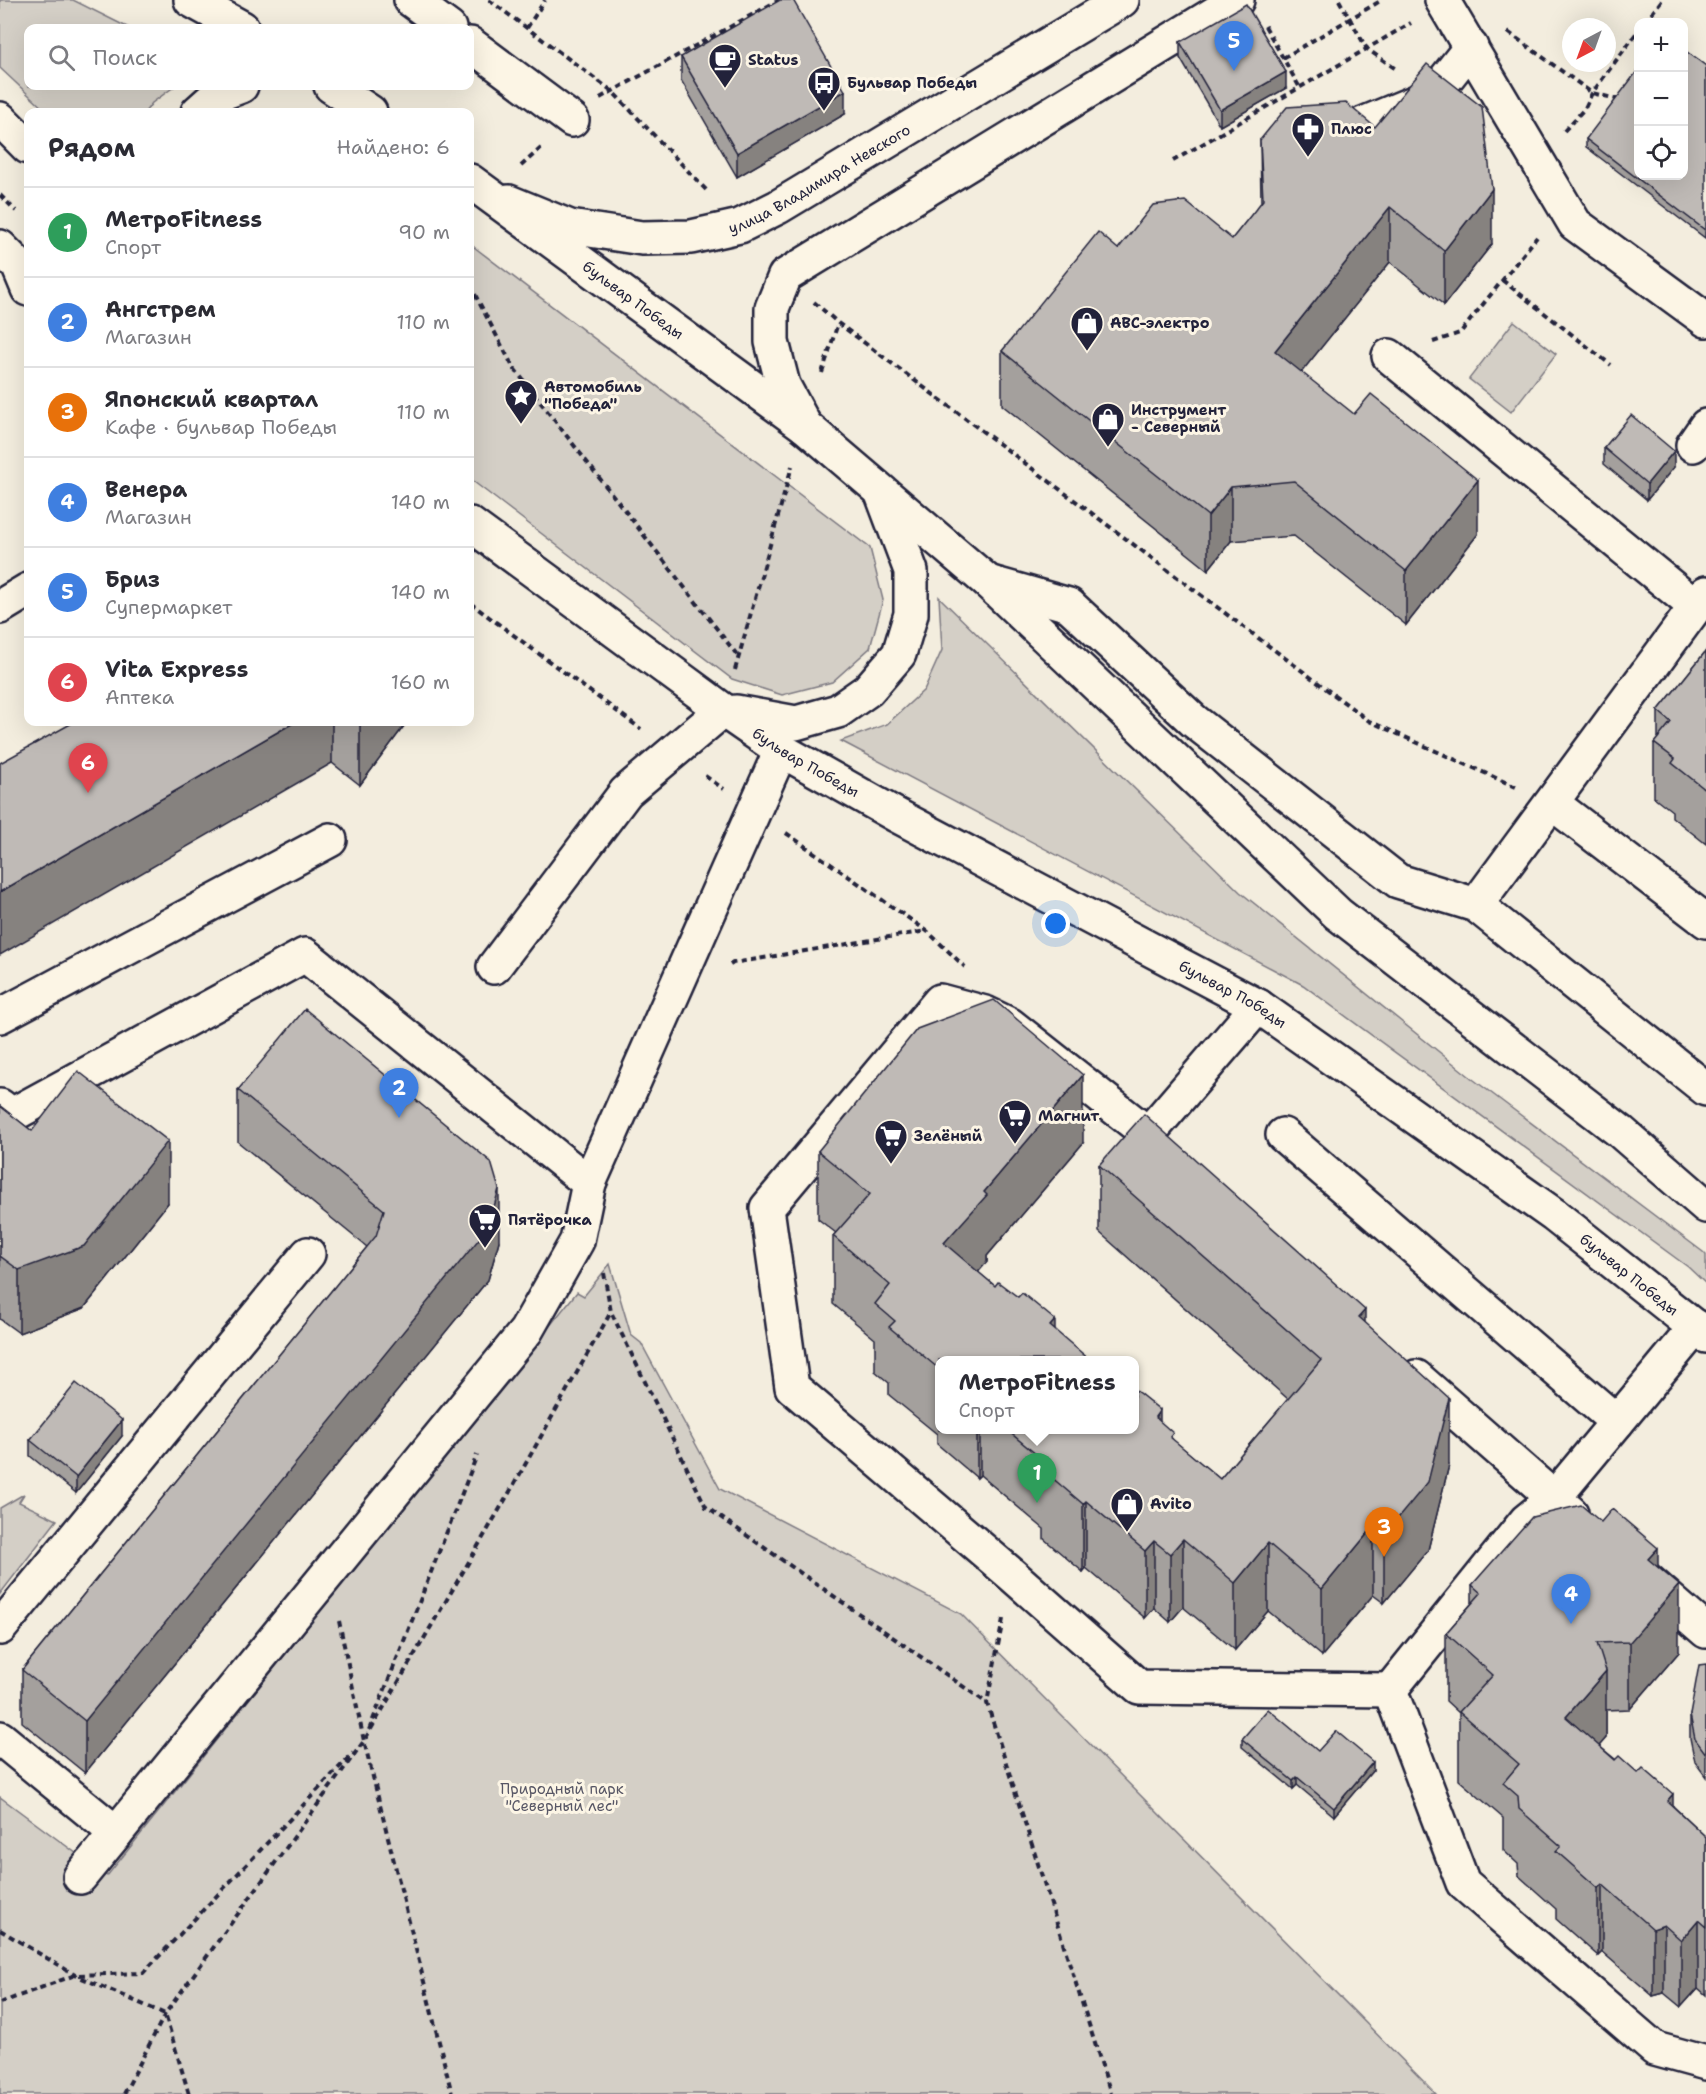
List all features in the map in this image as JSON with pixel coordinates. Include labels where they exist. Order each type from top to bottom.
[{"type":"main road","points":[[191,0],[227,16]]},
{"type":"main road","points":[[411,0],[444,24]]},
{"type":"main road","name":"улица Владимира Невского","points":[[479,188],[570,227],[642,238],[691,237],[740,226],[778,207],[1122,0]]},
{"type":"main road","points":[[1443,2],[1575,224],[1706,320]]},
{"type":"main road","points":[[805,426],[783,385],[772,342],[772,308],[784,276],[1249,10]]},
{"type":"main road","points":[[474,47],[572,120]]},
{"type":"main road","points":[[1363,124],[1433,95],[1471,47]]},
{"type":"main road","points":[[202,108],[217,95],[230,90]]},
{"type":"main road","points":[[337,90],[364,108]]},
{"type":"main road","points":[[0,119],[24,143]]},
{"type":"main road","name":"бульвар Победы","points":[[479,188],[805,426],[988,582],[1338,914],[1621,1132],[1706,1206]]},
{"type":"main road","points":[[0,247],[18,265],[24,280]]},
{"type":"main road","points":[[1389,356],[1701,600],[1476,905]]},
{"type":"main road","name":"бульвар Победы","points":[[723,710],[796,723],[838,711],[868,690],[899,654],[911,614],[911,571],[880,490]]},
{"type":"main road","name":"бульвар Победы","points":[[474,527],[781,750],[896,815],[1258,1006],[1554,1215],[1701,1332]]},
{"type":"main road","points":[[988,582],[1069,605],[1194,721],[1398,881],[1476,905],[1706,1089]]},
{"type":"main road","points":[[0,607],[24,592]]},
{"type":"main road","points":[[494,967],[626,792],[723,710]]},
{"type":"main road","points":[[80,1877],[526,1331],[577,1241],[589,1183],[781,750]]},
{"type":"main road","points":[[1552,803],[1706,921]]},
{"type":"main road","points":[[0,1016],[330,840]]},
{"type":"main road","points":[[0,1106],[12,1115],[305,955],[589,1183]]},
{"type":"main road","points":[[1258,1006],[1148,1134],[1010,1025],[985,1013],[940,1002],[767,1208],[792,1387],[1139,1687],[1390,1690]]},
{"type":"main road","points":[[1283,1135],[1617,1422]]},
{"type":"main road","points":[[0,1628],[308,1254]]},
{"type":"main road","points":[[1390,1690],[1526,1521],[1554,1498],[1617,1422],[1701,1332]]},
{"type":"main road","points":[[1395,1359],[1590,1529]]},
{"type":"main road","points":[[1626,1561],[1706,1631]]},
{"type":"main road","points":[[1390,1690],[1463,1883],[1655,2049],[1706,2063]]},
{"type":"main road","points":[[0,1738],[116,1833]]},
{"type":"path","points":[[489,0],[612,91],[740,226]]},
{"type":"path","points":[[527,28],[545,0]]},
{"type":"path","points":[[479,188],[572,120],[589,104],[779,0]]},
{"type":"path","points":[[1339,0],[1367,49],[1433,95]]},
{"type":"path","points":[[1283,58],[1382,0]]},
{"type":"path","points":[[1648,18],[1662,0]]},
{"type":"path","points":[[1173,161],[1367,49],[1443,2]]},
{"type":"path","points":[[1249,10],[1283,58],[1299,88]]},
{"type":"path","points":[[1499,27],[1592,93],[1622,100]]},
{"type":"path","points":[[1585,108],[1592,93],[1634,36]]},
{"type":"path","points":[[1389,356],[1460,333],[1563,203]]},
{"type":"path","points":[[784,276],[838,322],[1369,721],[1552,803]]},
{"type":"path","points":[[1502,280],[1611,366]]},
{"type":"path","points":[[474,293],[513,367],[738,656]]},
{"type":"path","points":[[723,710],[786,483],[838,322]]},
{"type":"path","points":[[723,970],[733,963],[927,931],[966,968]]},
{"type":"path","points":[[603,1266],[611,1312],[706,1507],[987,1702]]},
{"type":"path","points":[[124,2094],[165,2014],[364,1741],[506,1498],[611,1312]]},
{"type":"path","points":[[0,2003],[75,1975],[143,1973],[364,1741],[478,1453]]},
{"type":"path","points":[[329,1573],[364,1741],[452,2094]]},
{"type":"path","points":[[1011,1574],[987,1702],[1111,2094]]},
{"type":"path","points":[[0,1930],[75,1975],[165,2014],[189,2094]]},
{"type":"green space","points":[[0,0],[73,0],[121,24],[24,24],[24,90],[170,90],[148,108],[43,108],[0,68]]},
{"type":"green space","points":[[474,247],[870,548],[883,600],[870,648],[832,682],[782,695],[732,679],[474,482]]},
{"type":"green space","points":[[1514,321],[1556,354],[1511,412],[1469,379]]},
{"type":"green space","points":[[939,597],[1240,892],[1474,1080],[1703,1252],[1706,1255],[1706,1284],[1688,1267],[1303,985],[841,741],[887,724],[924,690],[942,650]]},
{"type":"green space","name":"Природный парк \"Северный лес\"","points":[[610,1264],[631,1335],[641,1343],[720,1489],[961,1614],[1436,2094],[0,2094],[0,1797],[107,1876],[577,1292],[584,1296]]},
{"type":"green space","points":[[24,1494],[19,1502],[57,1520],[0,1594],[0,1508]]},
{"type":"building","points":[[780,0],[793,0],[845,91],[737,153],[681,57]]},
{"type":"building","points":[[1246,4],[1286,72],[1220,110],[1180,42]]},
{"type":"building","points":[[1688,53],[1706,66],[1705,230],[1640,180],[1688,180]]},
{"type":"building","points":[[1427,64],[1482,107],[1492,189],[1444,251],[1390,207],[1275,351],[1354,414],[1371,394],[1478,480],[1406,571],[1294,481],[1231,487],[1208,516],[1002,351],[1098,232],[1118,249],[1153,205],[1185,201],[1232,239],[1263,200],[1260,140],[1287,107],[1346,103],[1375,127]]},
{"type":"building","points":[[1634,75],[1634,176],[1586,139]]},
{"type":"building","points":[[1631,415],[1674,451],[1647,484],[1604,448]]},
{"type":"building","points":[[1706,651],[1706,790],[1672,763],[1675,759],[1654,743],[1671,722],[1658,711]]},
{"type":"building","points":[[67,726],[288,726],[0,892],[0,763]]},
{"type":"building","points":[[994,1000],[1083,1075],[984,1192],[987,1195],[944,1243],[995,1286],[998,1282],[1018,1297],[1022,1293],[1055,1320],[1050,1326],[1085,1356],[935,1356],[935,1366],[889,1327],[895,1321],[875,1304],[890,1285],[833,1236],[870,1194],[818,1151],[917,1029]]},
{"type":"building","points":[[305,1009],[491,1162],[499,1189],[488,1228],[85,1721],[22,1670],[376,1236],[384,1210],[238,1090]]},
{"type":"building","points":[[78,1071],[168,1141],[84,1246],[19,1270],[0,1256],[0,1106],[32,1131]]},
{"type":"building","points":[[1144,1114],[1365,1310],[1359,1317],[1449,1398],[1428,1482],[1384,1535],[1373,1527],[1322,1589],[1268,1543],[1235,1583],[1183,1539],[1170,1554],[1154,1541],[1145,1551],[1086,1501],[1083,1504],[1044,1471],[1049,1465],[1012,1434],[1139,1434],[1139,1393],[1160,1410],[1155,1417],[1173,1433],[1170,1437],[1220,1479],[1321,1360],[1099,1165]]},
{"type":"building","points":[[76,1383],[122,1420],[76,1477],[30,1440]]},
{"type":"building","points":[[1581,1505],[1601,1522],[1612,1509],[1658,1548],[1648,1559],[1679,1585],[1630,1642],[1597,1643],[1606,1671],[1566,1717],[1615,1760],[1619,1756],[1638,1773],[1643,1768],[1673,1794],[1667,1801],[1706,1837],[1706,1927],[1698,1920],[1681,1940],[1664,1925],[1653,1929],[1602,1884],[1598,1888],[1556,1851],[1561,1846],[1519,1809],[1518,1796],[1503,1783],[1519,1764],[1459,1712],[1493,1675],[1446,1633],[1481,1593],[1472,1585],[1532,1517]]},
{"type":"building","points":[[1706,1664],[1706,1754],[1695,1739],[1690,1715],[1699,1665]]},
{"type":"building","points":[[1268,1709],[1318,1751],[1336,1731],[1373,1762],[1334,1808],[1297,1777],[1293,1781],[1242,1739]]},
{"type":"place","name":"Бриз","points":[[1234,71]]},
{"type":"place","name":"Status","points":[[725,89]]},
{"type":"place","name":"Бульвар Победы","points":[[824,112]]},
{"type":"place","name":"Плюс","points":[[1308,158]]},
{"type":"place","name":"АВС-электро","points":[[1087,352]]},
{"type":"place","name":"Автомобиль \"Победа\"","points":[[521,425]]},
{"type":"place","name":"Инструмент - Северный","points":[[1108,448]]},
{"type":"place","name":"Vita Express","points":[[88,793]]},
{"type":"place","name":"Ангстрем","points":[[399,1118]]},
{"type":"place","name":"Магнит","points":[[1015,1145]]},
{"type":"place","name":"Зелёный","points":[[891,1165]]},
{"type":"place","name":"Пятёрочка","points":[[485,1249]]},
{"type":"place","name":"МетроFitness","points":[[1037,1503]]},
{"type":"place","name":"Avito","points":[[1127,1533]]},
{"type":"place","name":"Японский квартал","points":[[1384,1557]]},
{"type":"place","name":"Венера","points":[[1571,1624]]}]
